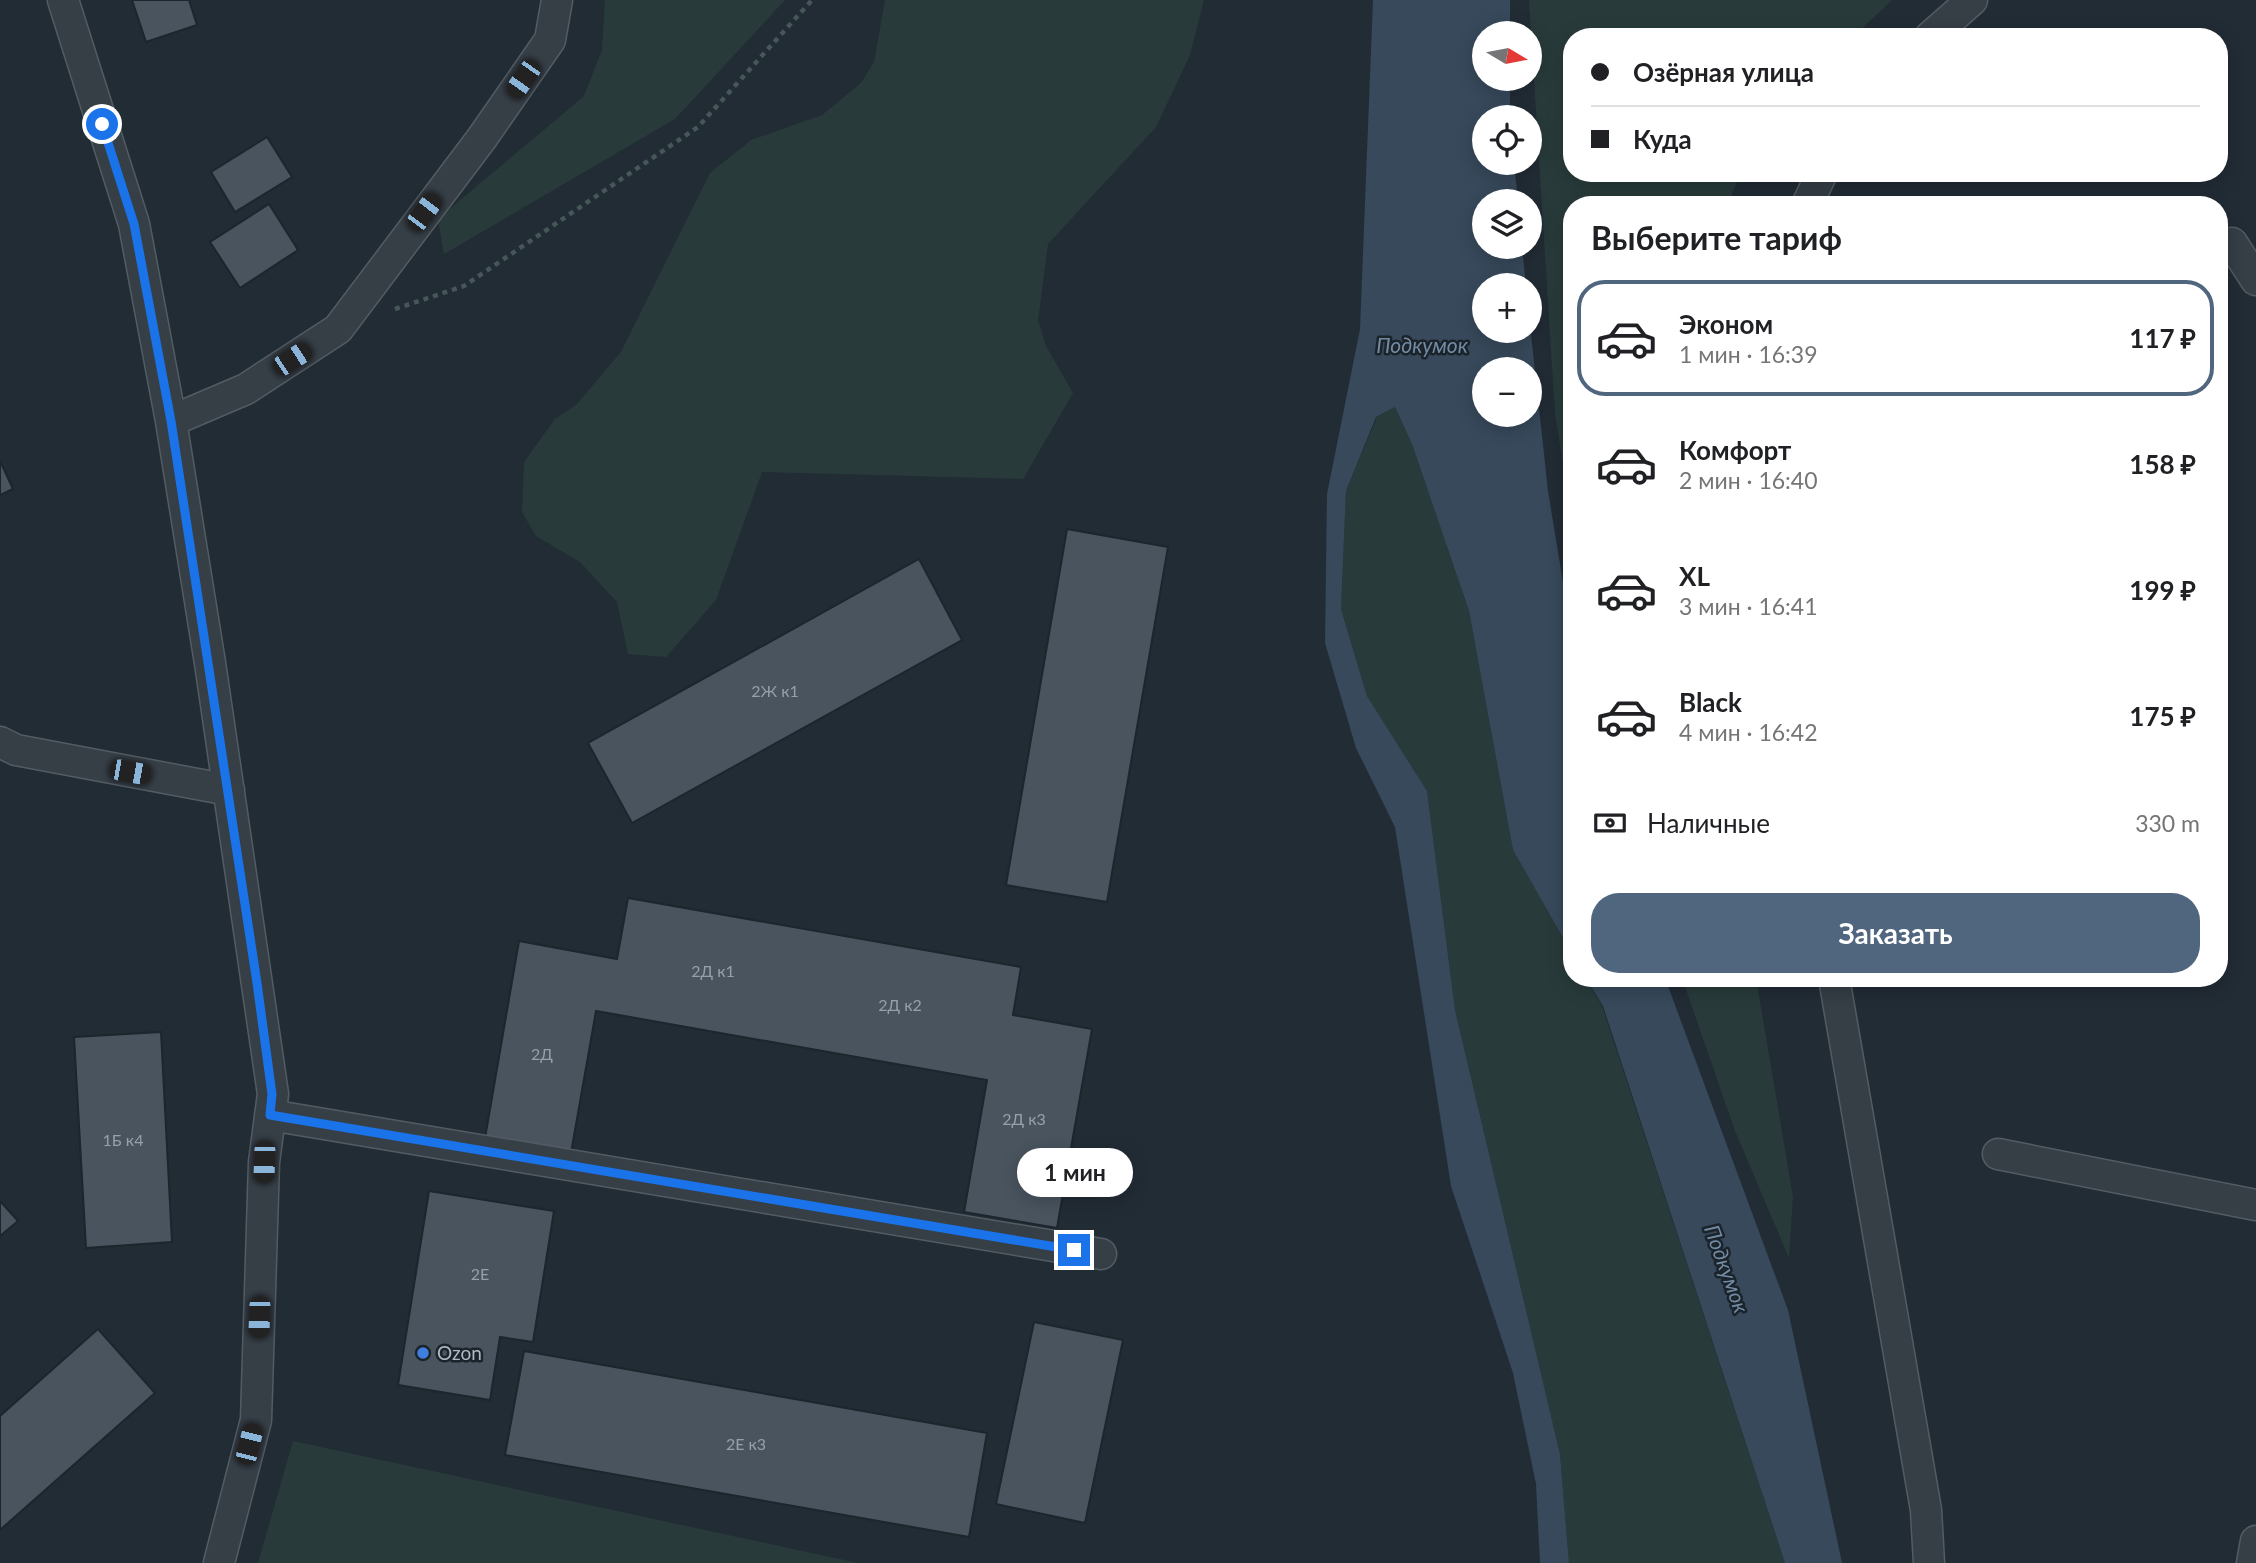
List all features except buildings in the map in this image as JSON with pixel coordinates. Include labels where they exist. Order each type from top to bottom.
[{"type":"street","points":[[63,0],[134,224],[171,421],[229,790],[272,1094],[264,1162],[256,1420],[219,1563]]},
{"type":"street","points":[[171,421],[246,390],[338,329],[482,138],[550,40],[557,0]]},
{"type":"street","points":[[1940,28],[1972,0]]},
{"type":"street","points":[[2232,243],[2256,280]]},
{"type":"street","points":[[0,741],[16,750],[229,790]]},
{"type":"street","points":[[1836,987],[1926,1510],[1928,1563]]},
{"type":"street","points":[[270,1115],[1101,1254]]},
{"type":"street","points":[[1998,1154],[2256,1205]]},
{"type":"street","points":[[2252,1563],[2256,1541]]},
{"type":"path","points":[[388,312],[464,286],[698,127],[812,0]]},
{"type":"green space","points":[[605,0],[785,0],[675,119],[444,254],[438,219],[584,96],[602,50]]},
{"type":"green space","points":[[885,0],[1204,0],[1190,55],[1156,127],[1048,244],[1038,320],[1046,346],[1073,393],[1023,479],[762,472],[716,600],[666,657],[628,654],[617,602],[580,562],[536,536],[522,512],[524,462],[555,419],[576,405],[621,352],[710,173],[751,140],[822,115],[861,83],[874,62]]},
{"type":"green space","points":[[1529,0],[1892,0],[1862,28],[1563,28],[1563,182],[1737,182],[1731,196],[1563,196],[1563,464],[1555,414],[1540,175],[1542,105],[1536,105],[1535,91],[1542,91],[1542,21],[1530,21]]},
{"type":"green space","points":[[1395,407],[1412,444],[1469,611],[1513,850],[1563,938],[1563,987],[1591,987],[1602,1006],[1785,1563],[1569,1563],[1560,1454],[1455,1010],[1427,791],[1367,696],[1341,609],[1346,491],[1377,417]]},
{"type":"green space","points":[[1685,987],[1758,987],[1793,1197],[1789,1258],[1735,1131]]},
{"type":"green space","points":[[293,1441],[858,1563],[258,1563]]},
{"type":"water","name":"Подкумок","points":[[1373,0],[1510,0],[1510,21],[1472,21],[1472,91],[1510,91],[1510,105],[1472,105],[1472,175],[1515,175],[1517,189],[1472,189],[1472,259],[1523,259],[1525,273],[1472,273],[1472,343],[1532,343],[1533,357],[1472,357],[1472,427],[1541,427],[1563,582],[1563,938],[1513,850],[1469,611],[1412,444],[1395,407],[1376,417],[1346,491],[1341,609],[1367,696],[1427,791],[1455,1010],[1560,1454],[1569,1563],[1540,1563],[1536,1484],[1513,1373],[1451,1186],[1395,827],[1356,748],[1325,643],[1327,494],[1360,329]]},
{"type":"water","name":"Подкумок","points":[[1591,987],[1668,987],[1788,1310],[1842,1563],[1785,1563],[1603,1006]]},
{"type":"place","name":"Ozon","points":[[423,1353]]},
{"type":"route","points":[[102,124],[134,224],[171,421],[257,983],[272,1094],[270,1115],[1074,1250]]}]
